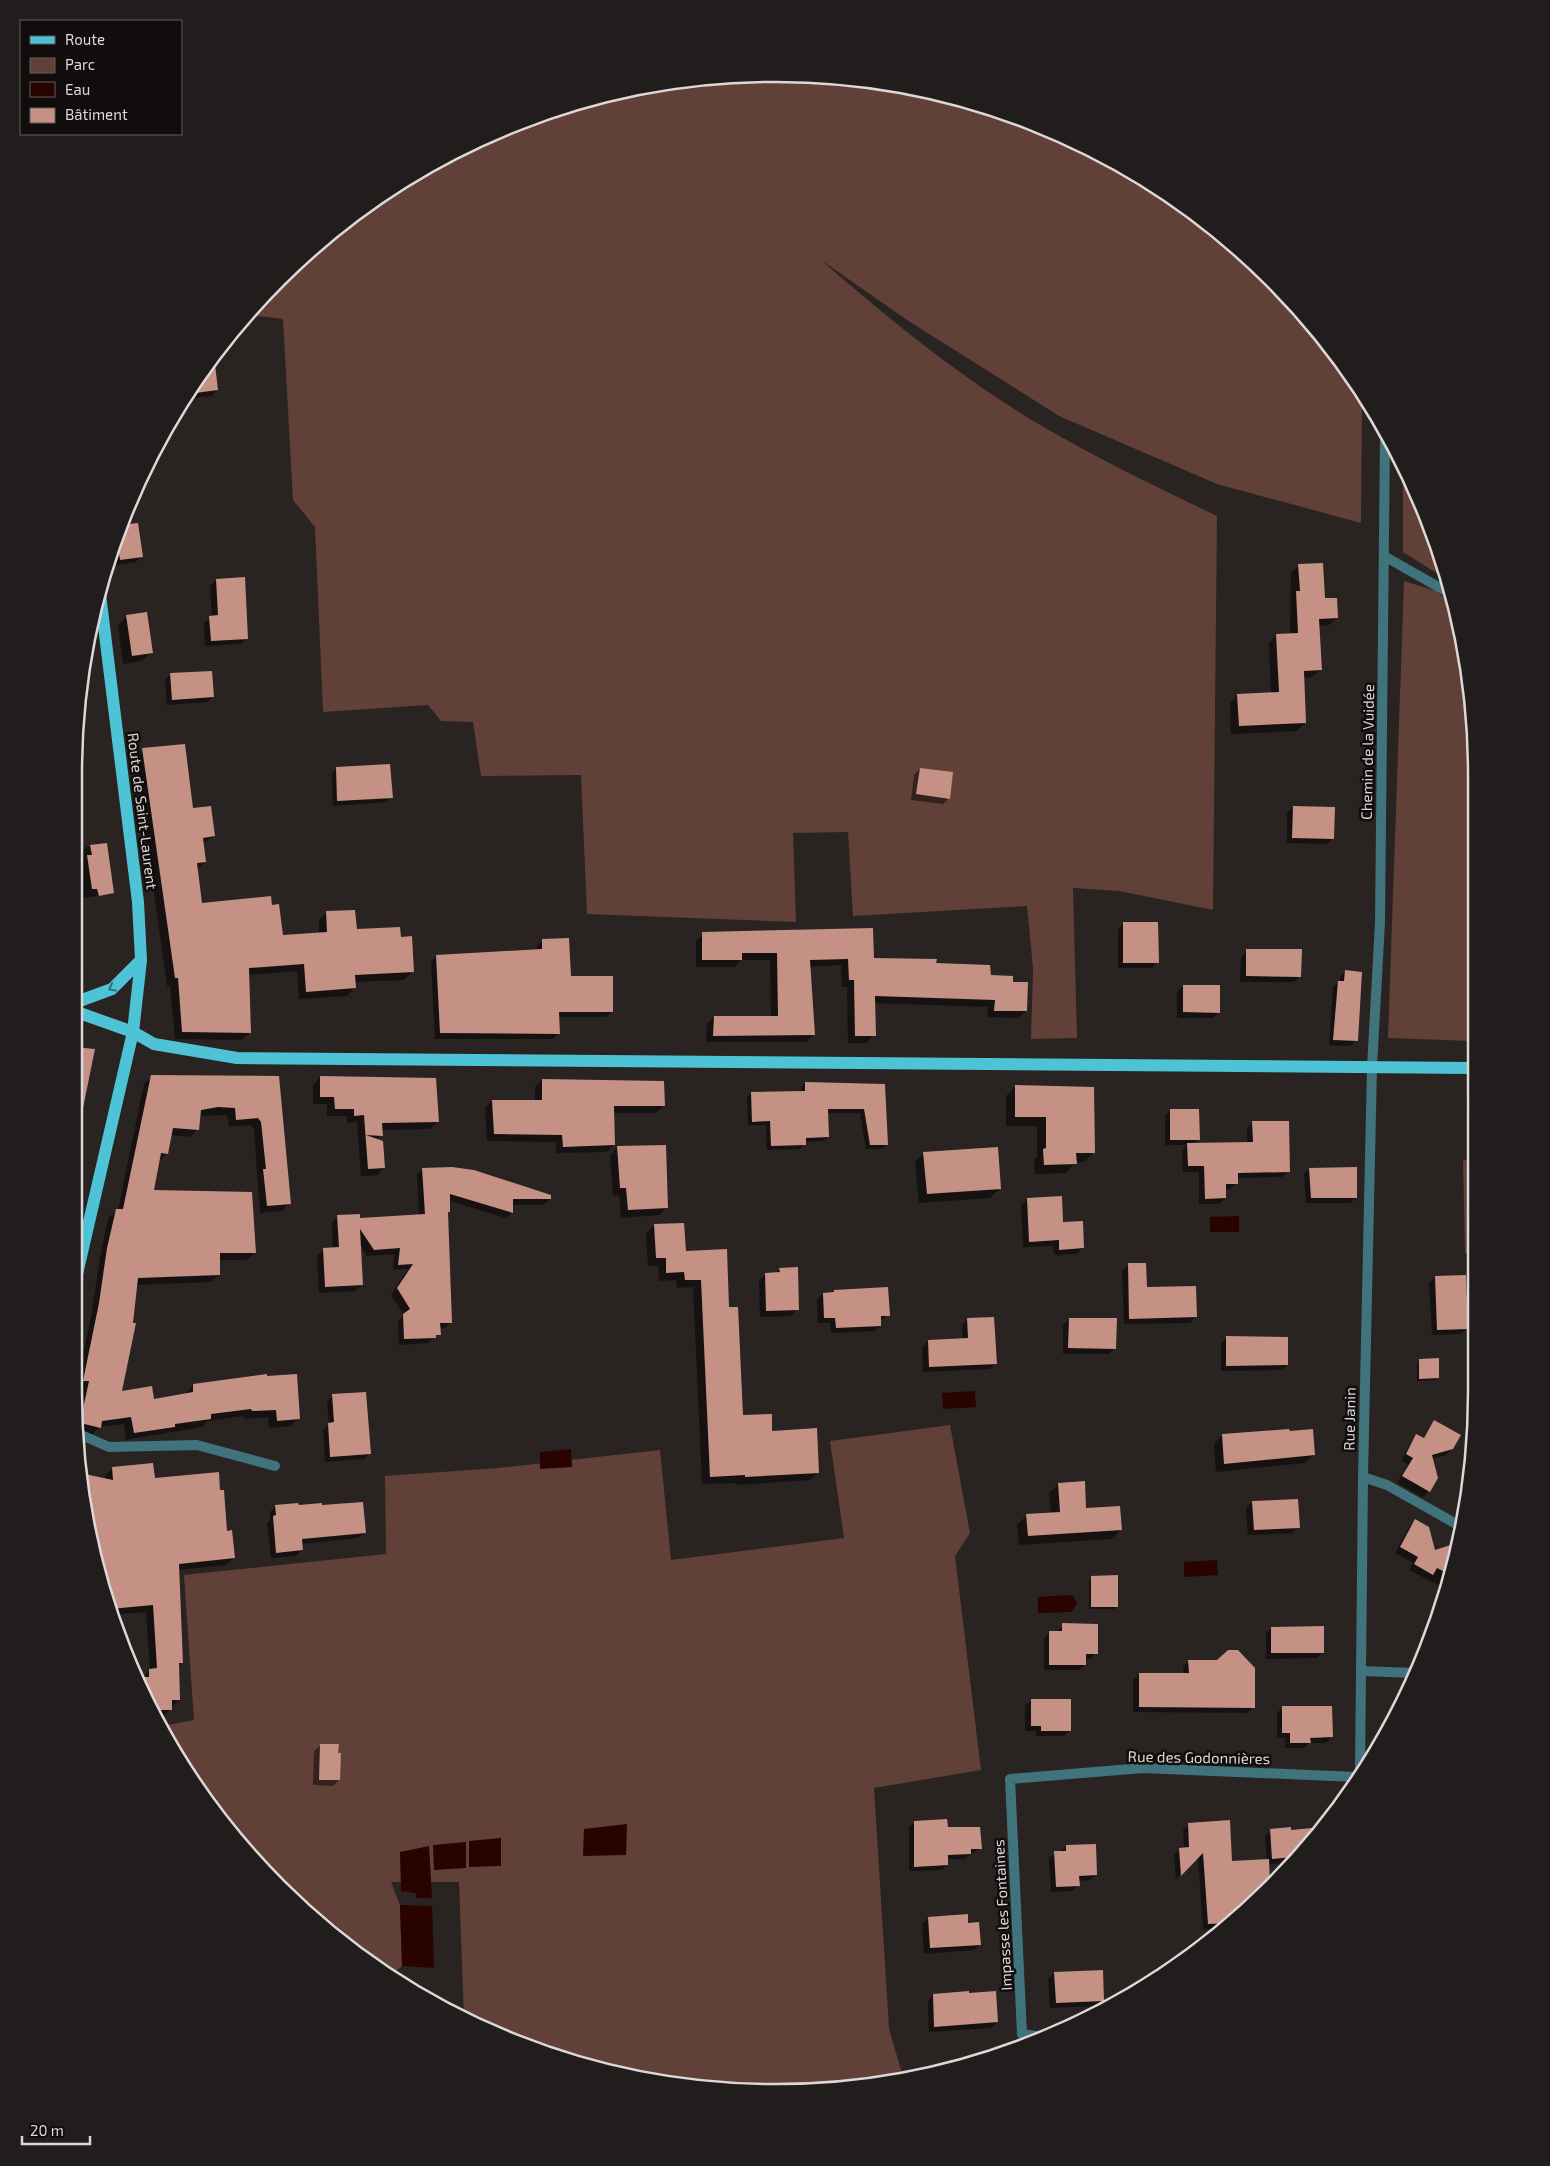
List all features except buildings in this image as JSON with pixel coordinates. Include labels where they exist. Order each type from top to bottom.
[{"type":"main road","name":"Route de Saint-Laurent","points":[[82,1252],[133,1032],[141,960],[138,902],[102,612]]},
{"type":"main road","points":[[82,1000],[112,989],[141,960]]},
{"type":"main road","points":[[82,1014],[133,1032],[154,1044],[237,1058],[1468,1068]]},
{"type":"street","name":"Chemin de la Vuidée","points":[[1372,1067],[1380,922],[1385,448]]},
{"type":"street","points":[[1384,556],[1442,589]]},
{"type":"street","name":"Rue Janin","points":[[1360,1761],[1363,1477],[1372,1067]]},
{"type":"street","points":[[84,1436],[109,1447],[197,1445],[275,1466]]},
{"type":"street","points":[[1363,1477],[1387,1485],[1455,1523]]},
{"type":"street","points":[[1361,1671],[1407,1673]]},
{"type":"street","name":"Rue des Godonnières","points":[[1010,1779],[1143,1768],[1350,1777]]},
{"type":"street","name":"Impasse les Fontaines","points":[[1010,1779],[1022,2034],[1029,2035]]},
{"type":"green space","points":[[775,82],[820,84],[865,88],[954,106],[998,119],[1040,135],[1121,175],[1160,199],[1232,254],[1265,285],[1296,318],[1351,390],[1362,408],[1361,523],[1217,484],[1059,416],[907,320],[821,260],[955,369],[1012,408],[1085,450],[1217,516],[1213,910],[1119,891],[1073,888],[1077,1038],[1031,1039],[1033,968],[1027,906],[853,916],[848,832],[793,833],[796,922],[587,914],[581,775],[481,776],[473,722],[441,721],[428,705],[323,712],[315,527],[293,500],[283,319],[256,316],[318,254],[390,199],[429,175],[510,135],[552,119],[596,106],[685,88]]},
{"type":"green space","points":[[1403,484],[1415,510],[1437,574],[1403,552]]},
{"type":"green space","points":[[1404,581],[1436,591],[1444,598],[1462,685],[1468,775],[1468,1041],[1388,1038]]},
{"type":"green space","points":[[1463,1160],[1468,1160],[1468,1253],[1465,1253]]},
{"type":"green space","points":[[950,1425],[970,1533],[955,1556],[981,1770],[874,1788],[889,2029],[902,2072],[865,2078],[775,2084],[685,2078],[596,2060],[552,2047],[510,2031],[469,2012],[464,2009],[459,1882],[391,1882],[400,1905],[402,1966],[396,1971],[318,1912],[254,1848],[199,1776],[169,1725],[194,1720],[184,1575],[386,1554],[385,1476],[498,1468],[660,1450],[671,1560],[844,1538],[830,1441]]},
{"type":"water","points":[[1239,1216],[1239,1232],[1210,1232],[1210,1217]]},
{"type":"water","points":[[975,1391],[976,1407],[943,1409],[942,1393]]},
{"type":"water","points":[[571,1449],[572,1467],[540,1469],[540,1452]]},
{"type":"water","points":[[1217,1560],[1218,1575],[1184,1577],[1184,1562]]},
{"type":"water","points":[[1072,1595],[1077,1603],[1072,1612],[1038,1613],[1038,1597]]},
{"type":"water","points":[[627,1824],[626,1855],[583,1856],[584,1829]]},
{"type":"water","points":[[501,1838],[501,1866],[469,1867],[469,1841]]},
{"type":"water","points":[[466,1842],[466,1868],[434,1870],[433,1845]]},
{"type":"water","points":[[429,1846],[432,1898],[416,1898],[416,1893],[401,1891],[400,1852]]},
{"type":"water","points":[[400,1905],[432,1906],[434,1968],[402,1966]]}]
